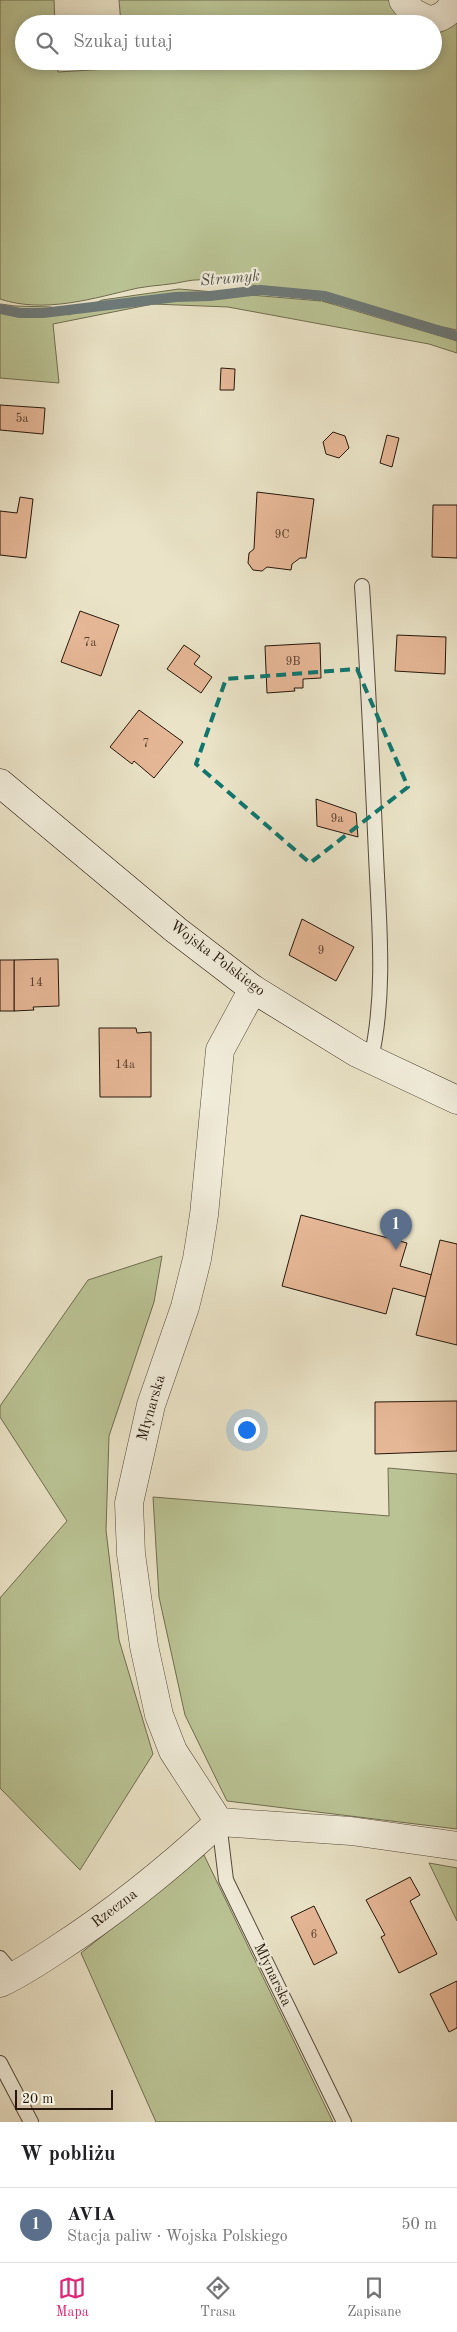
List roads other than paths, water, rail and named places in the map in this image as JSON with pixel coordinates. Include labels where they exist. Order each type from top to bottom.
[{"type":"street","points":[[403,0],[412,12],[418,15]]},
{"type":"street","points":[[442,16],[452,8],[454,0]]},
{"type":"street","name":"Wojska Polskiego","points":[[0,783],[176,930],[253,989],[371,1059],[457,1100]]},
{"type":"street","name":"Młynarska","points":[[219,1822],[173,1751],[158,1715],[144,1646],[136,1591],[131,1554],[129,1503],[152,1405],[185,1307],[197,1259],[204,1215],[220,1050],[253,989]]},
{"type":"street","points":[[219,1822],[351,1830],[457,1846]]},
{"type":"street","name":"Rzeczna","points":[[5,1973],[86,1930],[165,1871],[219,1822]]},
{"type":"lane","points":[[362,586],[370,707],[381,959],[376,1037],[371,1059]]},
{"type":"lane","name":"Młynarska","points":[[219,1822],[226,1880],[344,2122]]},
{"type":"lane","points":[[0,2063],[31,2122]]},
{"type":"waterway","name":"Strumyk","points":[[0,309],[20,313],[43,313],[176,297],[210,296],[261,290],[325,296],[457,336]]},
{"type":"place","name":"AVIA","points":[[396,1250]]}]
